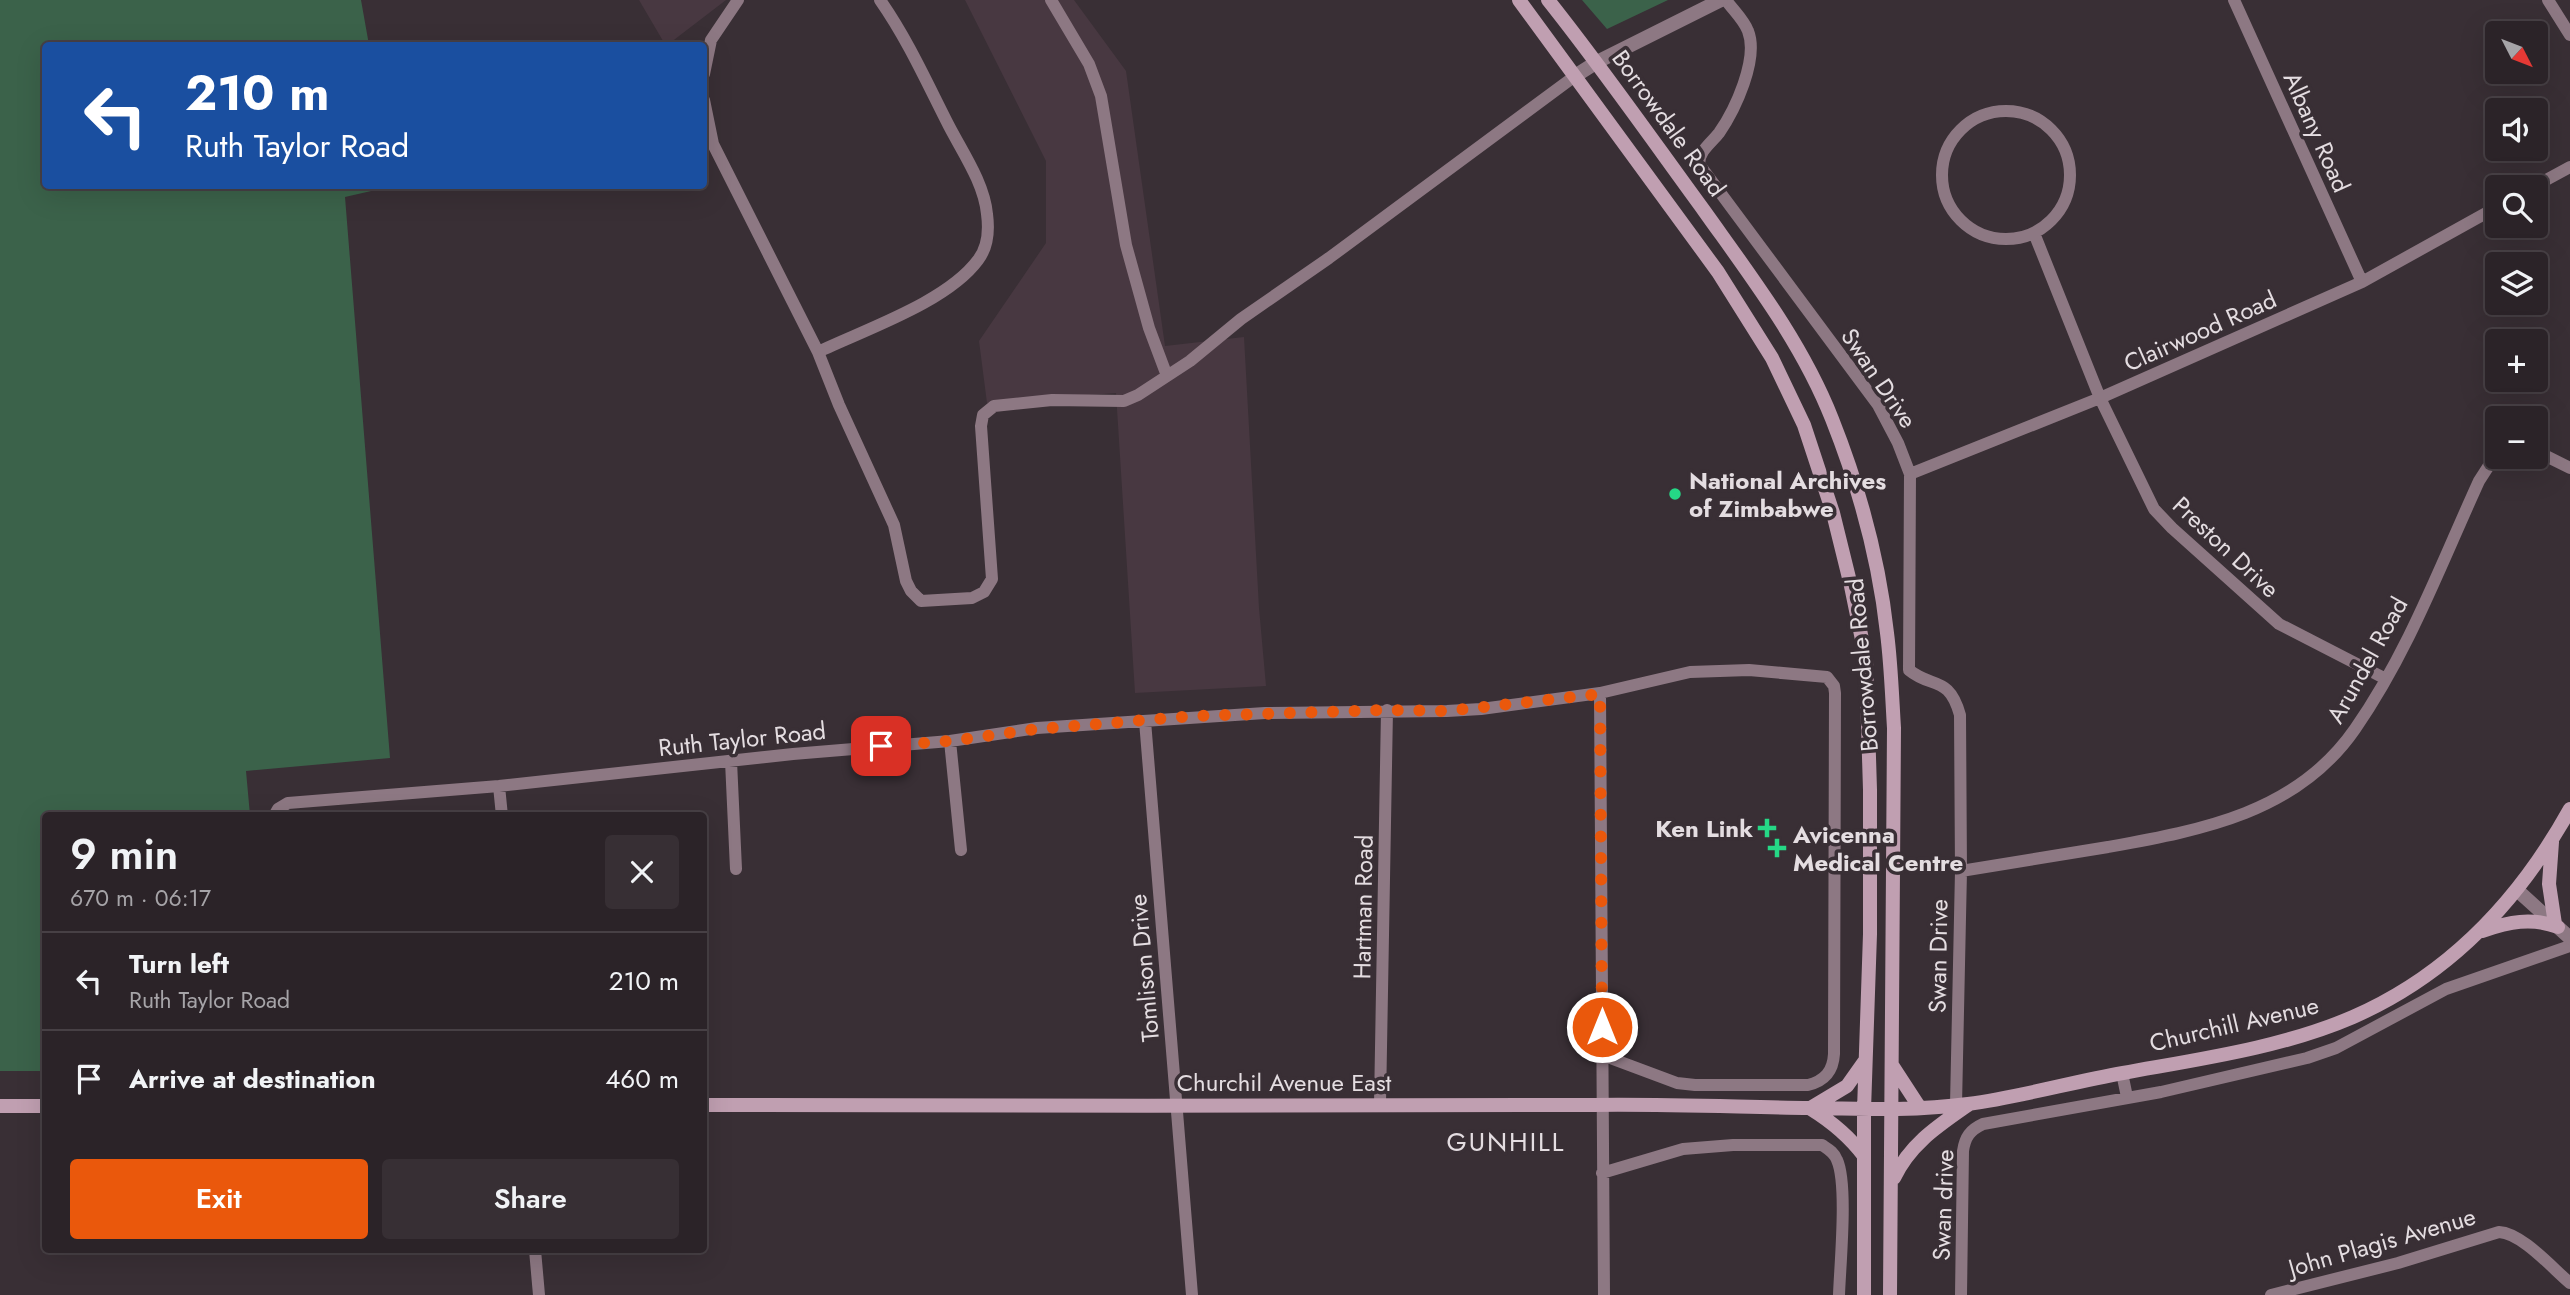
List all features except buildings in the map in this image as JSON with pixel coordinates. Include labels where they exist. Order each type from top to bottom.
[{"type":"main road","name":"Borrowdale Road","points":[[1519,0],[1718,272],[1772,358],[1804,425],[1833,513],[1852,586],[1866,659],[1870,934],[1864,1110],[1864,1295]]},
{"type":"main road","name":"Borrowdale Road","points":[[1548,0],[1597,62],[1731,248],[1801,354],[1831,416],[1852,476],[1878,577],[1887,634],[1894,728],[1891,1295]]},
{"type":"main road","name":"Churchill Avenue","points":[[1864,1110],[1962,1104],[2215,1057],[2289,1039],[2354,1016],[2408,988],[2453,955],[2493,918],[2552,841],[2570,808]]},
{"type":"main road","points":[[2476,933],[2522,920],[2541,921],[2557,926],[2549,884],[2552,841]]},
{"type":"main road","points":[[1864,1156],[1853,1141],[1833,1123],[1810,1108],[1847,1086],[1865,1059]]},
{"type":"main road","points":[[1891,1062],[1905,1089],[1920,1108]]},
{"type":"main road","name":"Churchil Avenue East","points":[[707,1105],[1601,1104],[1864,1110]]},
{"type":"main road","points":[[1892,1184],[1902,1162],[1913,1147],[1962,1104]]},
{"type":"main road","points":[[0,1106],[42,1106]]},
{"type":"street","points":[[707,59],[711,40],[738,0]]},
{"type":"street","points":[[818,352],[928,301],[959,281],[980,257],[988,234],[987,211],[975,175],[907,40],[880,0]]},
{"type":"street","points":[[1051,0],[1089,64],[1098,89],[1126,245],[1149,328],[1167,376]]},
{"type":"street","points":[[707,115],[713,144],[818,352],[894,525],[906,581],[911,591],[921,601],[972,598],[984,592],[992,579],[981,451],[981,426],[983,415],[988,410],[994,406],[1052,400],[1124,401],[1138,395],[1575,76],[1597,62],[1723,0]]},
{"type":"street","name":"Swan Drive","points":[[1723,0],[1748,30],[1750,55],[1736,104],[1717,135],[1701,154],[1699,164],[1878,405],[1910,474],[1909,670],[1915,676],[1936,682],[1949,692],[1956,701],[1960,715],[1962,1104]]},
{"type":"street","name":"Albany Road","points":[[2234,0],[2362,282]]},
{"type":"street","points":[[2548,0],[2570,35]]},
{"type":"street","points":[[1997,111],[2018,111],[2037,118],[2053,130],[2064,147],[2070,166],[2070,187],[2063,206],[2051,222],[2034,233],[2015,239],[1995,239],[1975,232],[1959,220],[1948,204],[1942,184],[1942,164],[1949,145],[1961,129],[1978,117],[1997,111]]},
{"type":"street","points":[[2548,179],[2570,167]]},
{"type":"street","name":"Clairwood Road","points":[[1910,474],[2100,398],[2362,282],[2485,214]]},
{"type":"street","name":"Preston Drive","points":[[2034,233],[2100,398],[2150,501],[2163,520],[2279,624],[2386,679]]},
{"type":"street","points":[[2548,457],[2570,468]]},
{"type":"street","name":"Arundel Road","points":[[1961,871],[2171,836],[2248,813],[2289,791],[2334,754],[2355,730],[2386,679],[2487,469]]},
{"type":"street","name":"Ruth Taylor Road","points":[[276,812],[288,803],[499,786],[950,741],[1037,729],[1265,713],[1469,710],[1600,694],[1690,672],[1749,670],[1826,677],[1834,686],[1835,693],[1834,1054],[1831,1070],[1824,1079],[1808,1085],[1783,1087],[1677,1083],[1602,1055]]},
{"type":"street","points":[[1600,694],[1604,1295]]},
{"type":"street","name":"Hartman Road","points":[[1380,1104],[1387,710]]},
{"type":"street","name":"Tomlison Drive","points":[[1145,721],[1192,1295]]},
{"type":"street","points":[[950,741],[961,850]]},
{"type":"street","points":[[731,761],[736,869]]},
{"type":"street","points":[[499,786],[502,812]]},
{"type":"street","points":[[2517,890],[2570,938]]},
{"type":"street","points":[[2122,1073],[2127,1097],[2307,1058],[2336,1048],[2446,989],[2570,946]]},
{"type":"street","name":"Swan drive","points":[[1961,1295],[1963,1151],[1969,1133],[1983,1124],[2127,1097]]},
{"type":"street","points":[[1602,1173],[1683,1149],[1732,1145],[1822,1145],[1832,1152],[1837,1160],[1842,1180],[1839,1295]]},
{"type":"street","name":"John Plagis Avenue","points":[[2271,1295],[2398,1263],[2499,1232],[2509,1233],[2521,1240],[2570,1283]]},
{"type":"street","points":[[535,1253],[539,1295]]},
{"type":"shaded area","points":[[639,0],[726,0],[671,42],[664,42]]},
{"type":"shaded area","points":[[965,0],[1074,0],[1126,71],[1165,346],[1244,337],[1266,686],[1135,693],[1116,393],[987,403],[979,341],[1046,243],[1046,161]]},
{"type":"green space","points":[[0,0],[361,0],[368,42],[42,42],[42,189],[380,189],[345,197],[390,758],[246,771],[250,812],[42,812],[42,1071],[0,1071]]},
{"type":"green space","points":[[1582,0],[1668,0],[1607,29]]},
{"type":"place","name":"National Archives of Zimbabwe","points":[[1675,494]]},
{"type":"place","name":"Ken Link","points":[[1767,828]]},
{"type":"place","name":"Avicenna Medical Centre","points":[[1777,848]]},
{"type":"district","name":"GUNHILL","points":[[1506,1142]]},
{"type":"route","points":[[881,746],[1195,716],[1387,710],[1447,711],[1600,694],[1602,1027]]}]
